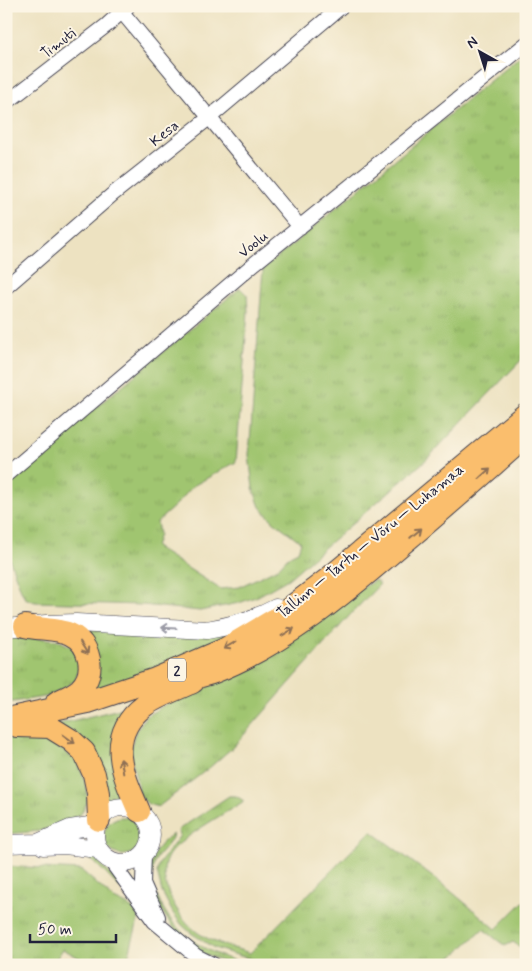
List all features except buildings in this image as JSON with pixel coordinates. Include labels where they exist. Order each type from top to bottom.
[{"type":"highway","points":[[504,432],[526,410]]},
{"type":"highway","name":"Tallinn — Tartu — Võru — Luhamaa","points":[[6,721],[87,702],[153,680],[225,649],[277,618],[328,579],[526,414]]},
{"type":"highway","name":"Tallinn — Tartu — Võru — Luhamaa","points":[[6,721],[33,720],[86,710],[214,671],[258,650],[335,601],[526,436]]},
{"type":"highway","points":[[6,721],[72,695],[82,688],[89,672],[90,660],[88,652],[82,642],[71,634],[61,631],[16,627]]},
{"type":"highway","points":[[138,811],[124,778],[120,754],[122,735],[134,716],[145,705],[214,671]]},
{"type":"highway","points":[[6,721],[50,727],[71,740],[84,752],[94,774],[98,793],[97,822]]},
{"type":"street","name":"Kesa","points":[[6,287],[113,194],[209,118],[342,6]]},
{"type":"street","points":[[122,8],[209,118],[300,228]]},
{"type":"street","name":"Timuti","points":[[6,103],[107,25],[122,8]]},
{"type":"street","name":"Voolu","points":[[6,475],[255,263],[526,44]]},
{"type":"street","points":[[16,627],[76,623],[190,629],[220,628],[251,620],[328,579]]},
{"type":"street","points":[[38,843],[43,846],[66,845],[104,854],[118,863],[128,863],[144,854],[150,843],[149,825],[138,811],[122,807],[112,808],[97,822],[94,833],[104,854],[154,921],[196,956],[214,965]]},
{"type":"street","points":[[6,844],[38,843],[70,829],[97,822]]},
{"type":"street","points":[[144,854],[143,883],[164,929]]},
{"type":"green space","points":[[526,51],[526,355],[426,460],[288,579],[258,596],[239,603],[200,611],[142,605],[35,602],[25,598],[6,550],[6,482],[240,288],[247,295],[248,311],[236,462],[193,486],[157,522],[159,534],[155,547],[220,589],[239,587],[278,568],[290,555],[298,551],[301,542],[273,521],[260,507],[253,488],[249,455],[263,269]]},
{"type":"green space","points":[[375,580],[380,584],[350,615],[233,747],[158,807],[148,804],[140,796],[130,751],[134,736],[145,717],[166,704],[210,685]]},
{"type":"green space","points":[[81,629],[235,632],[226,640],[86,695]]},
{"type":"green space","points":[[25,637],[57,640],[74,648],[81,663],[75,681],[50,696],[6,703],[6,638]]},
{"type":"green space","points":[[132,706],[124,800],[114,800],[106,803],[59,724]]},
{"type":"green space","points":[[27,737],[49,741],[78,761],[87,789],[87,802],[81,814],[62,823],[40,831],[6,834],[6,739]]},
{"type":"green space","points":[[229,796],[236,796],[244,801],[180,843],[167,858],[164,868],[168,890],[179,913],[187,923],[208,939],[250,953],[371,831],[446,887],[496,929],[526,899],[526,951],[513,942],[505,946],[483,929],[444,965],[270,965],[214,948],[191,933],[173,913],[162,892],[157,872],[159,864],[179,837],[178,830]]},
{"type":"green space","points":[[123,817],[130,818],[136,823],[141,829],[141,843],[136,849],[130,854],[123,855],[116,854],[110,849],[105,843],[104,836],[105,829],[110,823],[116,818]]},
{"type":"green space","points":[[173,834],[155,861],[149,880],[150,865],[154,854],[161,844]]},
{"type":"green space","points":[[81,854],[93,856],[126,891],[94,862]]},
{"type":"green space","points":[[6,866],[81,870],[114,899],[131,907],[139,917],[126,965],[92,965],[63,949],[52,965],[6,965]]},
{"type":"green space","points":[[149,886],[153,886],[160,903],[178,929],[190,939],[217,954],[249,965],[215,959],[187,942],[165,916]]}]
